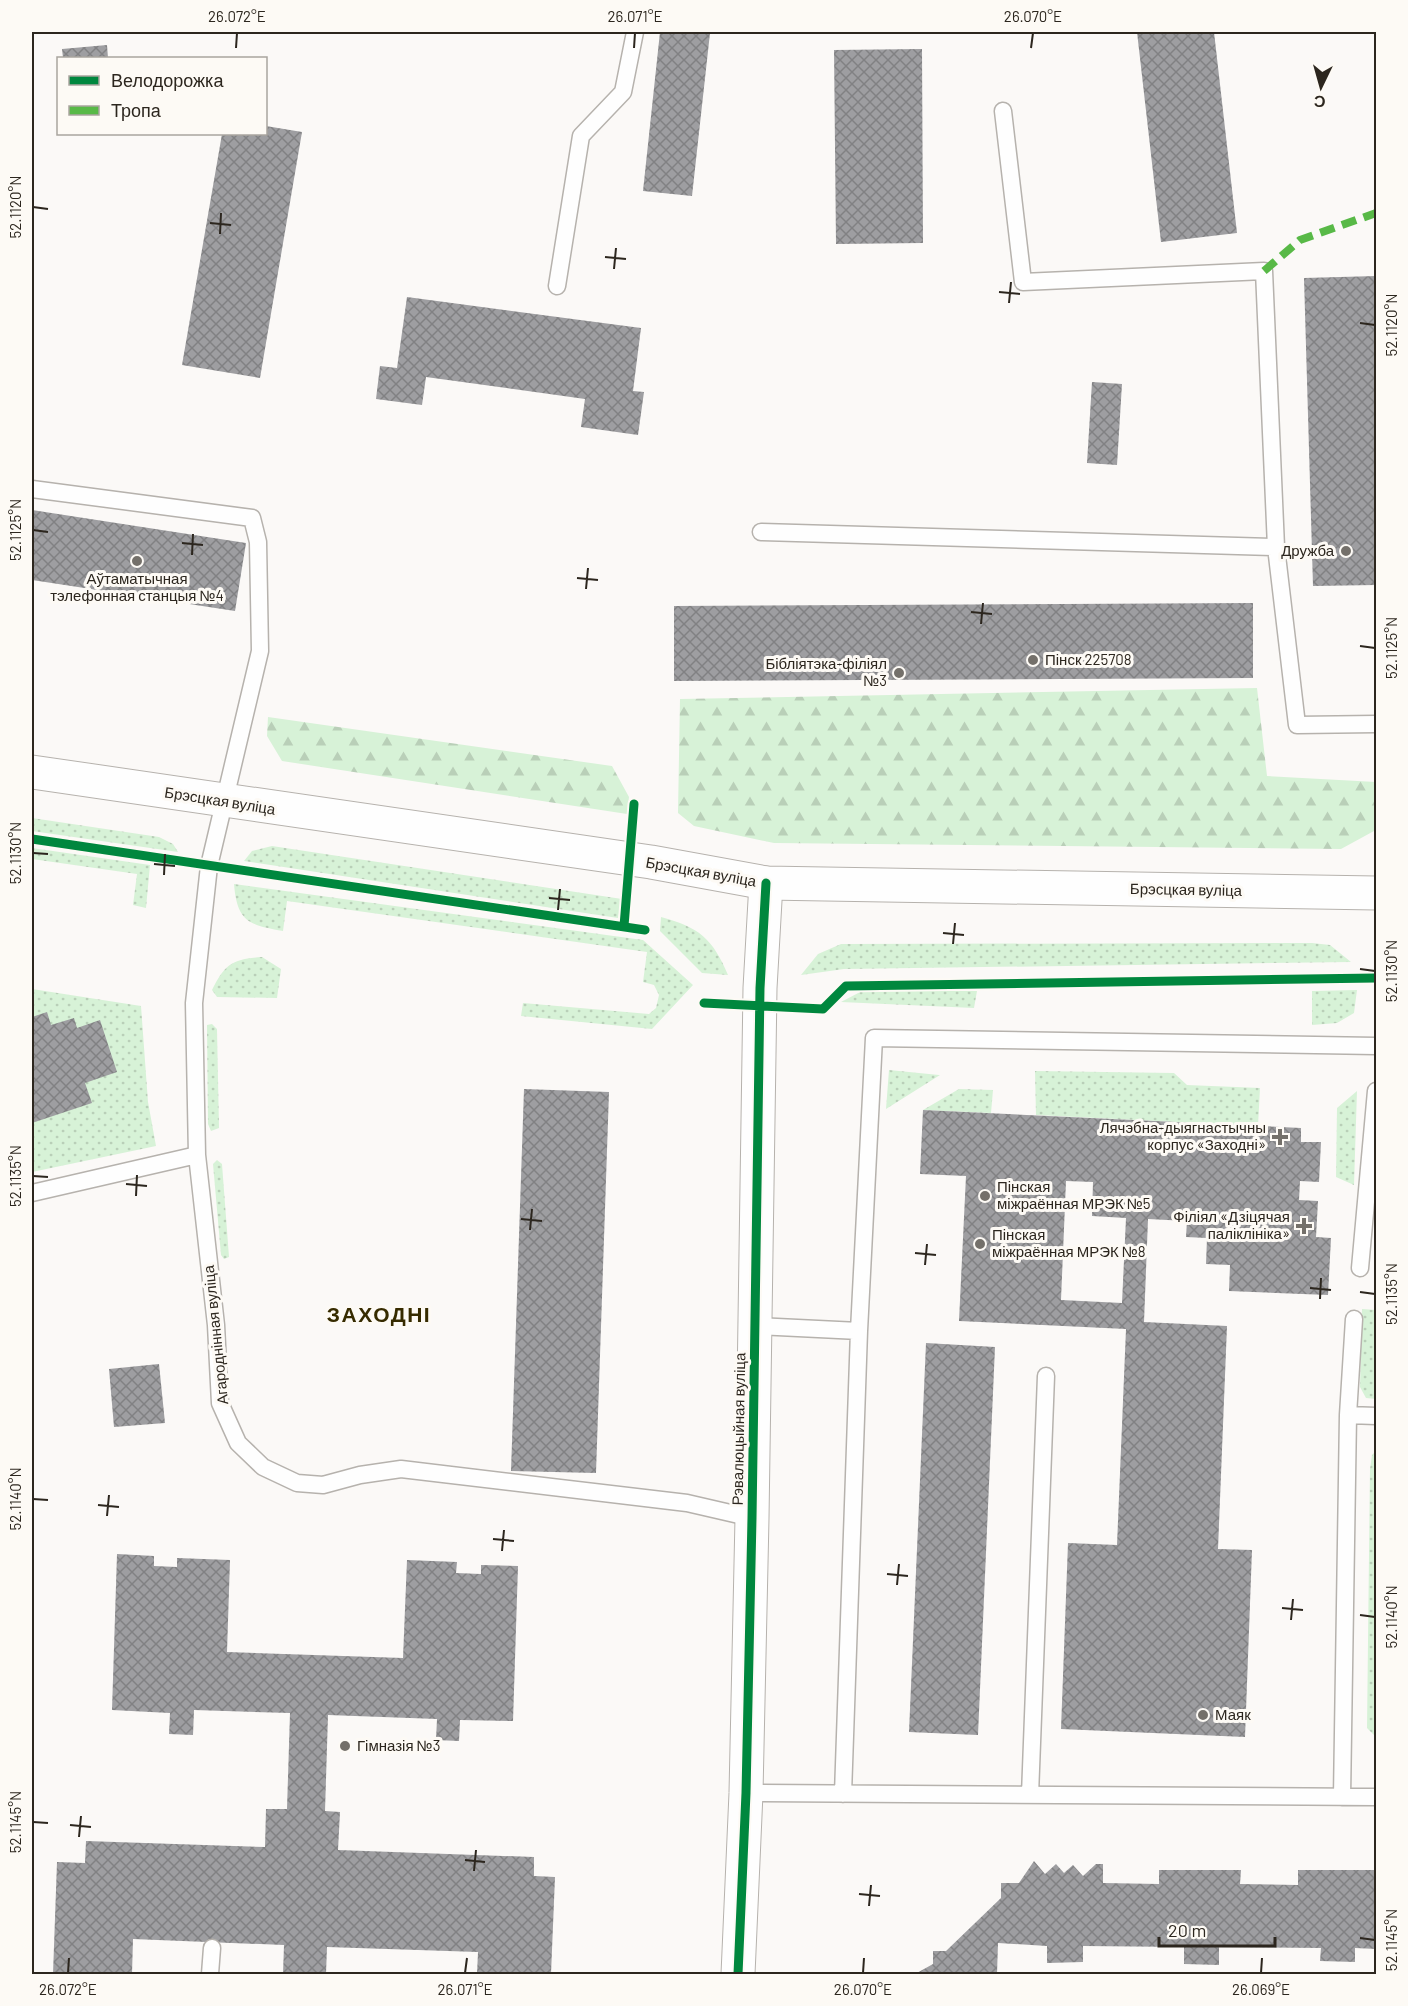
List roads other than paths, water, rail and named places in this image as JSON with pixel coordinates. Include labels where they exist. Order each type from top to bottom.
[{"type":"main road","name":"Брэсцкая вуліца","points":[[32,772],[651,862],[766,883],[1377,893]]},
{"type":"main road","name":"Рэвалюцыйная вуліца","points":[[738,1974],[746,1793],[760,988],[766,883]]},
{"type":"lane","points":[[557,286],[581,136],[623,92],[635,32]]},
{"type":"lane","points":[[1003,111],[1023,282],[1264,271],[1276,547],[1297,725],[1377,724]]},
{"type":"lane","name":"Агароднінная вуліца","points":[[32,489],[252,518],[258,542],[260,651],[209,866],[194,1003],[197,1155],[216,1325],[220,1403],[238,1443],[263,1467],[297,1484],[323,1485],[360,1475],[402,1469],[687,1503],[752,1518]]},
{"type":"lane","points":[[761,532],[1276,547]]},
{"type":"lane","points":[[843,1794],[859,1331],[874,1038],[1377,1046]]},
{"type":"lane","points":[[1360,1268],[1374,1144],[1377,1091]]},
{"type":"lane","points":[[32,1193],[197,1155]]},
{"type":"lane","points":[[1342,1797],[1348,1415],[1354,1319]]},
{"type":"lane","points":[[755,1326],[859,1331]]},
{"type":"lane","points":[[1030,1795],[1046,1376]]},
{"type":"lane","points":[[1348,1415],[1377,1416]]},
{"type":"lane","points":[[746,1793],[1377,1797]]},
{"type":"lane","points":[[210,1974],[212,1948]]},
{"type":"place","name":"Дружба","points":[[1346,551]]},
{"type":"place","name":"Аўтаматычная тэлефонная станцыя №4","points":[[137,561]]},
{"type":"place","name":"Пінск 225708","points":[[1033,660]]},
{"type":"place","name":"Бібліятэка-філіял №3","points":[[899,673]]},
{"type":"place","name":"Лячэбна-дыягнастычны корпус «Заходні»","points":[[1280,1137]]},
{"type":"place","name":"Пінская міжраённая МРЭК №5","points":[[985,1196]]},
{"type":"place","name":"Філіял «Дзіцячая паліклініка»","points":[[1304,1226]]},
{"type":"place","name":"Пінская міжраённая МРЭК №8","points":[[980,1244]]},
{"type":"place","name":"Маяк","points":[[1203,1715]]},
{"type":"place","name":"Гімназія №3","points":[[345,1746]]},
{"type":"district","name":"ЗАХОДНІ","points":[[379,1315]]}]
